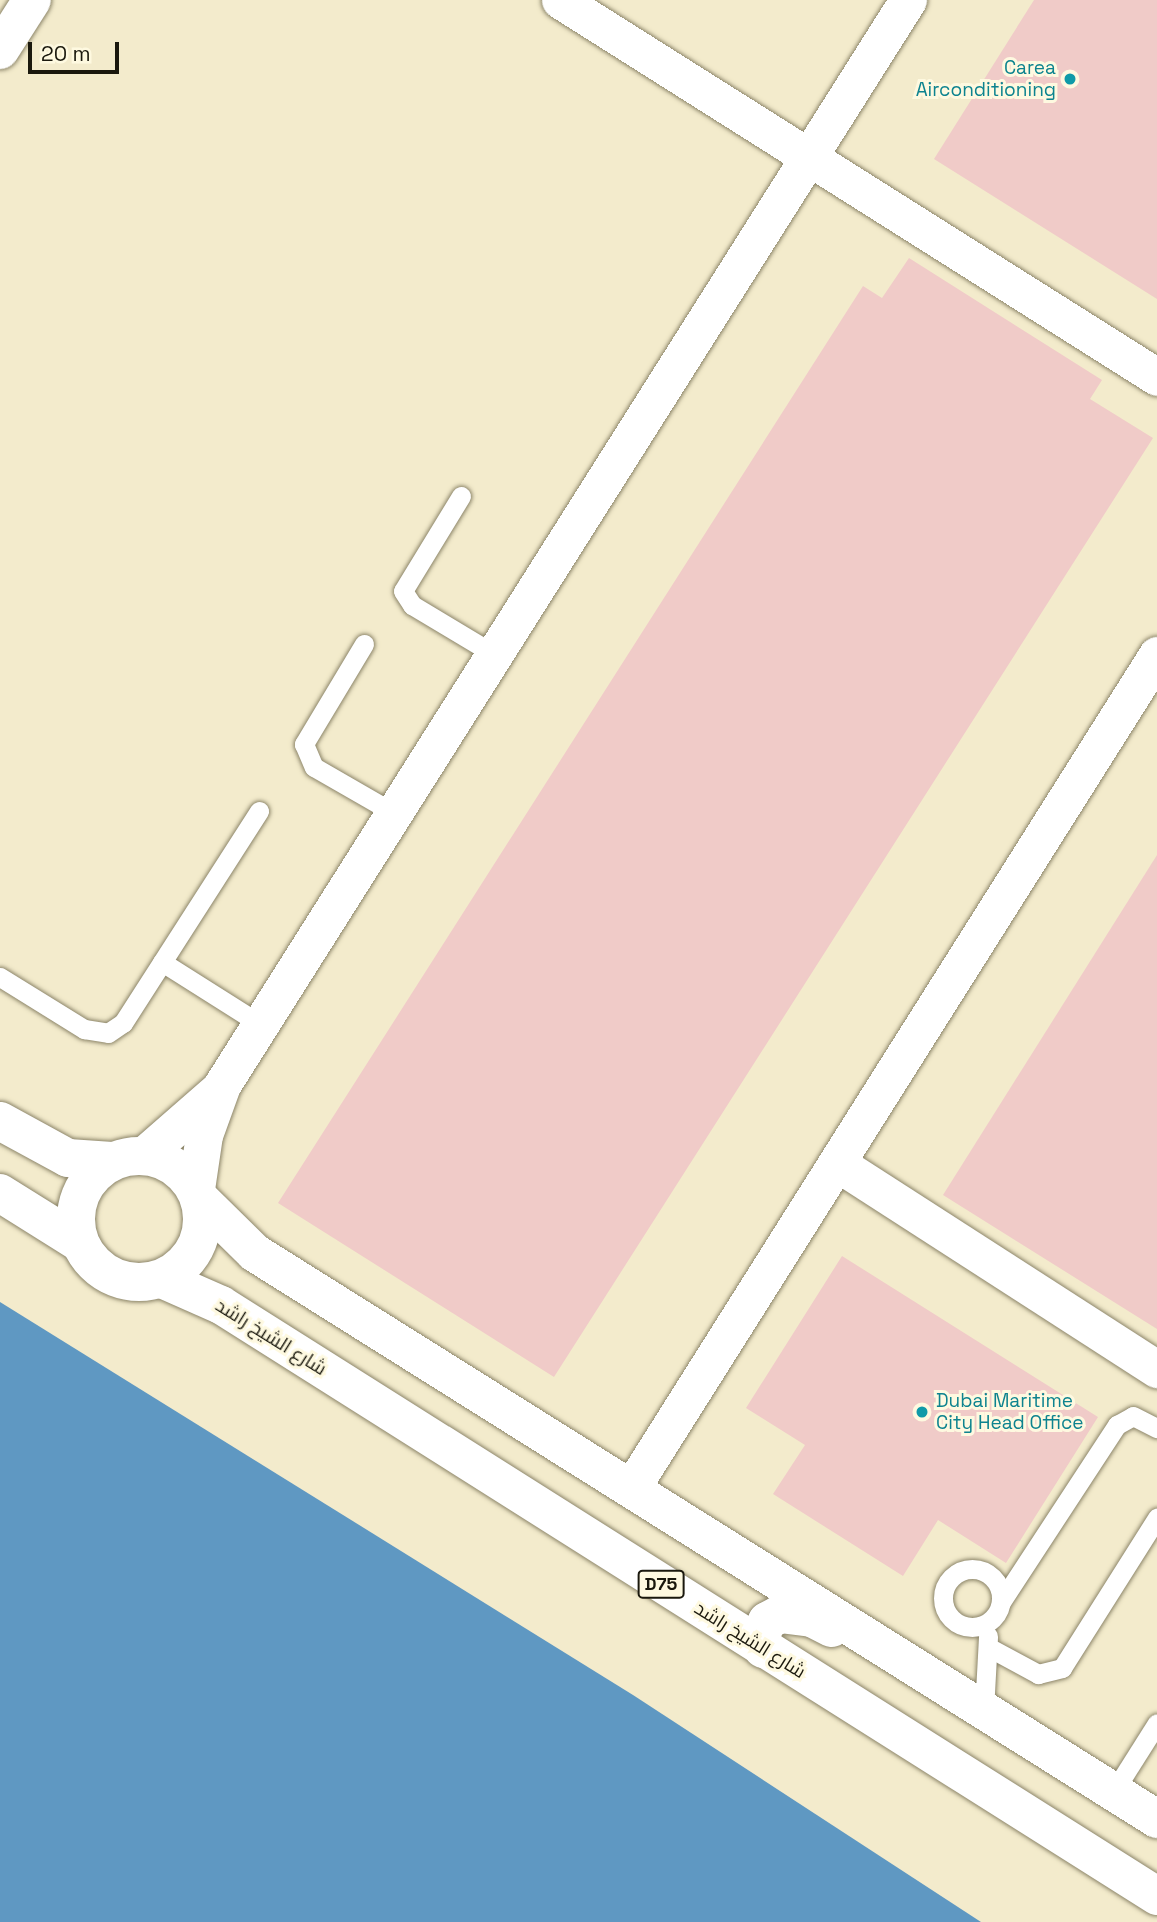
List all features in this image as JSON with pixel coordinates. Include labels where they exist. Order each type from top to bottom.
[{"type":"main road","points":[[0,50],[32,0]]},
{"type":"main road","points":[[0,1121],[54,1153],[83,1161],[128,1158],[165,1160],[255,1254],[632,1487],[1157,1819]]},
{"type":"main road","points":[[128,1158],[93,1175],[80,1196],[75,1219],[80,1243],[90,1260],[114,1277],[143,1283],[162,1279],[183,1266],[197,1247],[203,1223],[198,1194]]},
{"type":"main road","points":[[0,1193],[80,1243]]},
{"type":"main road","name":"شارع الشيخ راشد","points":[[162,1279],[221,1306],[1157,1896]]},
{"type":"main road","points":[[763,1649],[762,1633],[767,1621],[780,1614],[813,1618],[940,1683]]},
{"type":"street","points":[[560,0],[1157,377]]},
{"type":"street","points":[[198,1194],[204,1135],[222,1085],[908,0]]},
{"type":"street","points":[[632,1487],[1157,655]]},
{"type":"street","points":[[128,1158],[222,1085]]},
{"type":"street","points":[[837,1163],[1157,1369]]},
{"type":"lane","points":[[461,496],[403,591],[412,605],[494,654]]},
{"type":"lane","points":[[364,644],[304,744],[314,767],[394,813]]},
{"type":"lane","points":[[0,977],[85,1029],[108,1033],[123,1023],[259,811]]},
{"type":"lane","points":[[162,962],[260,1024]]},
{"type":"lane","points":[[984,1711],[990,1648],[985,1624],[1117,1425],[1133,1416],[1157,1428]]},
{"type":"lane","points":[[990,1648],[1038,1674],[1062,1668],[1157,1518]]},
{"type":"lane","points":[[985,1624],[966,1625],[950,1616],[943,1598],[949,1581],[964,1570],[983,1571],[997,1584],[1001,1602]]},
{"type":"lane","points":[[1114,1791],[1157,1723]]},
{"type":"water","points":[[0,1302],[633,1695],[981,1922],[0,1922]]},
{"type":"building","name":"Carea Airconditioning","points":[[1034,0],[1157,0],[1157,299],[934,159]]},
{"type":"building","points":[[909,258],[1102,380],[1090,399],[1153,438],[554,1377],[278,1203],[863,286],[882,298]]},
{"type":"building","points":[[1157,855],[1157,1329],[943,1195]]},
{"type":"building","name":"Dubai Maritime City Head Office","points":[[842,1256],[1098,1417],[1006,1563],[938,1520],[903,1576],[773,1494],[805,1445],[746,1408]]},
{"type":"place","name":"Carea Airconditioning","points":[[1070,79]]},
{"type":"place","name":"Dubai Maritime City Head Office","points":[[922,1412]]}]
